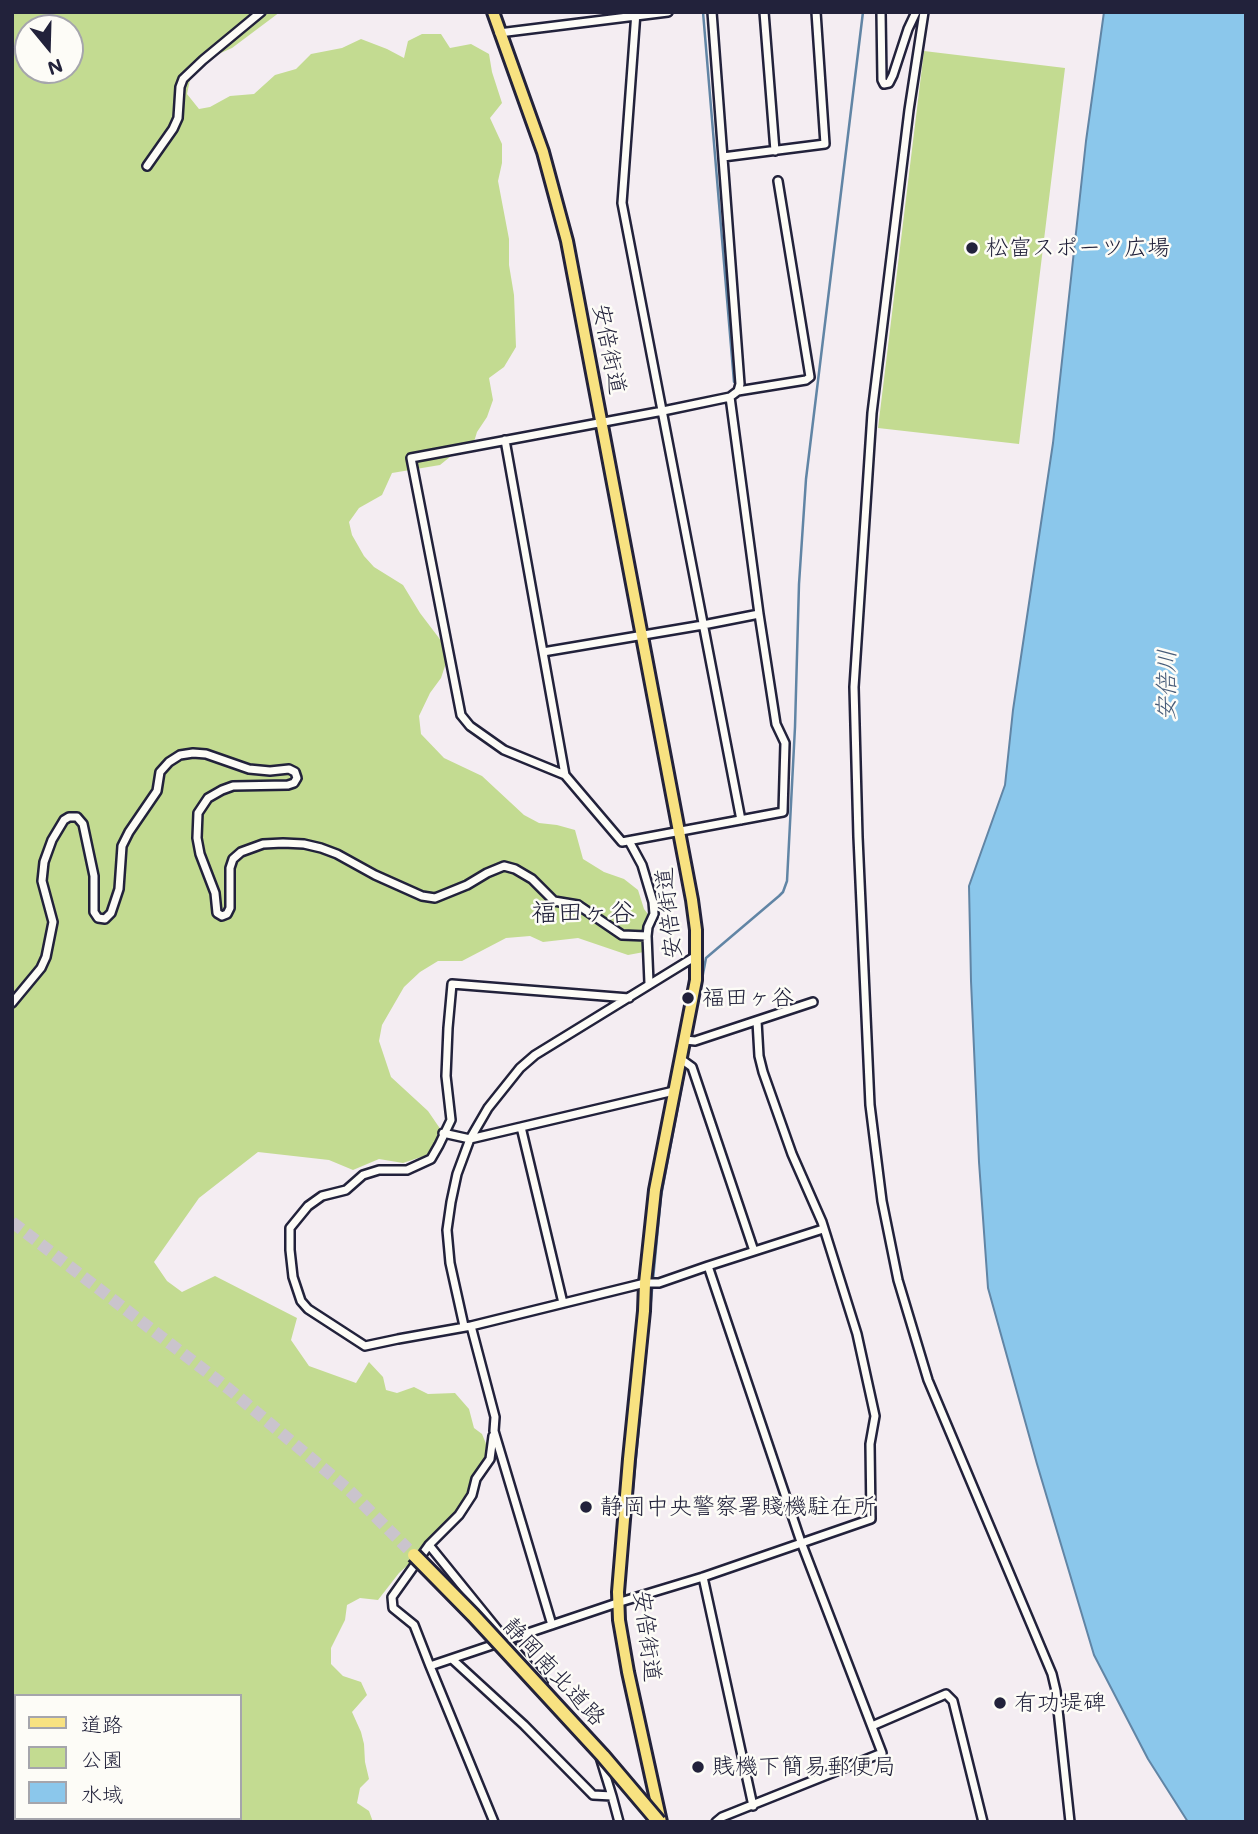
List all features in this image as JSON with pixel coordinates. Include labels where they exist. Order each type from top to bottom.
[{"type":"highway","name":"静岡南北道路","points":[[651,1822],[599,1759],[412,1556],[473,1615],[660,1822]]},
{"type":"main road","name":"安倍街道","points":[[493,12],[543,152],[567,241],[696,930],[696,980],[655,1191],[617,1603],[628,1672],[660,1822]]},
{"type":"street","points":[[148,166],[178,118],[183,79],[261,12]]},
{"type":"street","points":[[499,33],[668,12]]},
{"type":"street","points":[[712,12],[740,384],[738,391]]},
{"type":"street","points":[[764,12],[775,150]]},
{"type":"street","points":[[723,158],[825,144],[816,12]]},
{"type":"street","points":[[881,12],[884,84],[889,83],[893,75],[916,12]]},
{"type":"street","points":[[923,12],[872,413],[855,687],[858,837],[870,1105],[882,1201],[898,1280],[928,1380],[1052,1674],[1070,1822]]},
{"type":"street","points":[[636,14],[622,203],[741,820]]},
{"type":"street","points":[[730,397],[776,724],[785,743],[783,812],[622,842],[565,775],[504,750],[470,726],[461,715],[411,458],[663,411],[730,397],[738,391],[806,380],[810,377],[779,181]]},
{"type":"street","points":[[505,440],[565,775]]},
{"type":"street","points":[[543,652],[759,614]]},
{"type":"street","points":[[12,1003],[41,968],[46,957],[53,922],[42,881],[44,862],[52,840],[64,820],[77,817],[83,824],[94,876],[94,912],[98,918],[105,919],[111,913],[119,889],[122,846],[157,792],[160,772],[180,755],[193,753],[206,754],[248,769],[289,769],[295,772],[297,778],[294,783],[288,785],[233,786],[208,798],[198,813],[197,838],[200,854],[215,893],[217,914],[227,914],[230,908],[230,867],[233,859],[241,852],[263,845],[304,844],[337,854],[422,896],[435,898],[467,886],[503,866],[515,869],[532,879],[554,901],[578,905],[622,935],[647,936]]},
{"type":"street","points":[[629,841],[642,865],[653,902],[654,914],[647,936],[649,984]]},
{"type":"street","points":[[494,1822],[414,1625],[393,1608],[392,1598],[429,1545],[459,1515],[490,1459],[495,1417],[450,1263],[447,1230],[455,1184],[470,1139],[488,1108],[520,1068],[535,1055],[696,956]]},
{"type":"street","points":[[629,998],[452,984],[447,1028],[446,1076],[451,1119],[439,1145],[430,1159],[407,1170],[379,1170],[363,1175],[346,1190],[322,1196],[308,1206],[290,1228],[293,1277],[301,1301],[308,1309],[365,1346],[468,1326],[645,1283],[659,1283],[823,1229]]},
{"type":"street","points":[[685,1040],[695,1041],[813,1002]]},
{"type":"street","points":[[430,1666],[871,1519],[870,1444],[875,1416],[857,1334],[823,1229],[763,1072],[759,1056],[757,1021]]},
{"type":"street","points":[[681,1059],[692,1067],[754,1251]]},
{"type":"street","points":[[443,1133],[470,1139],[674,1091]]},
{"type":"street","points":[[521,1127],[564,1303]]},
{"type":"street","points":[[709,1266],[801,1542],[883,1754],[722,1817],[716,1822]]},
{"type":"street","points":[[494,1431],[552,1625]]},
{"type":"street","points":[[429,1545],[506,1640],[593,1738],[619,1822]]},
{"type":"street","points":[[703,1577],[753,1806]]},
{"type":"street","points":[[452,1659],[524,1725],[593,1795],[612,1796]]},
{"type":"street","points":[[872,1726],[946,1694],[953,1701],[983,1822]]},
{"type":"green space","points":[[12,12],[280,12],[232,48],[214,56],[191,75],[187,94],[199,109],[210,107],[230,96],[254,94],[275,75],[296,69],[311,54],[342,48],[361,39],[404,58],[408,41],[422,34],[441,34],[450,48],[471,44],[489,54],[502,103],[490,118],[502,144],[498,181],[509,239],[516,347],[504,367],[489,378],[493,400],[473,445],[456,452],[440,465],[392,473],[382,495],[359,508],[349,522],[352,535],[364,556],[374,567],[403,585],[442,642],[446,663],[441,678],[419,716],[421,734],[444,758],[482,776],[524,815],[539,823],[575,830],[583,859],[604,872],[624,879],[638,890],[644,909],[651,918],[653,941],[644,952],[628,955],[578,938],[543,942],[530,936],[506,938],[462,961],[438,961],[420,972],[404,987],[382,1025],[379,1041],[391,1077],[428,1111],[441,1130],[427,1155],[403,1163],[379,1159],[353,1170],[329,1160],[258,1152],[199,1198],[154,1262],[167,1281],[182,1292],[215,1276],[297,1318],[291,1340],[309,1366],[356,1383],[369,1362],[383,1377],[386,1390],[397,1393],[414,1387],[428,1394],[455,1393],[469,1409],[474,1428],[482,1434],[489,1451],[471,1477],[467,1494],[455,1512],[378,1600],[360,1598],[347,1605],[345,1620],[331,1648],[331,1664],[343,1676],[361,1682],[367,1695],[352,1712],[361,1732],[369,1779],[360,1788],[357,1803],[369,1811],[373,1822],[12,1822]]},
{"type":"green space","name":"松富スポーツ広場","points":[[924,51],[1065,68],[1019,444],[878,428]]},
{"type":"water","name":"安倍川","points":[[1104,12],[1246,12],[1246,1822],[1188,1822],[1148,1759],[1094,1655],[988,1288],[979,1162],[969,886],[1005,785],[1013,710],[1053,443],[1086,141]]},
{"type":"waterway","points":[[703,12],[734,382]]},
{"type":"waterway","points":[[623,1593],[661,1196],[706,958],[779,896],[787,881],[806,479],[863,12]]},
{"type":"tunnel","points":[[12,1222],[229,1389],[349,1490],[408,1549]]},
{"type":"place","name":"松富スポーツ広場","points":[[972,248]]},
{"type":"place","name":"福田ヶ谷","points":[[688,998]]},
{"type":"place","name":"静岡中央警察署賤機駐在所","points":[[586,1507]]},
{"type":"place","name":"有功堤碑","points":[[1000,1703]]},
{"type":"place","name":"賎機下簡易郵便局","points":[[698,1767]]},
{"type":"district","name":"福田ヶ谷","points":[[583,913]]}]
